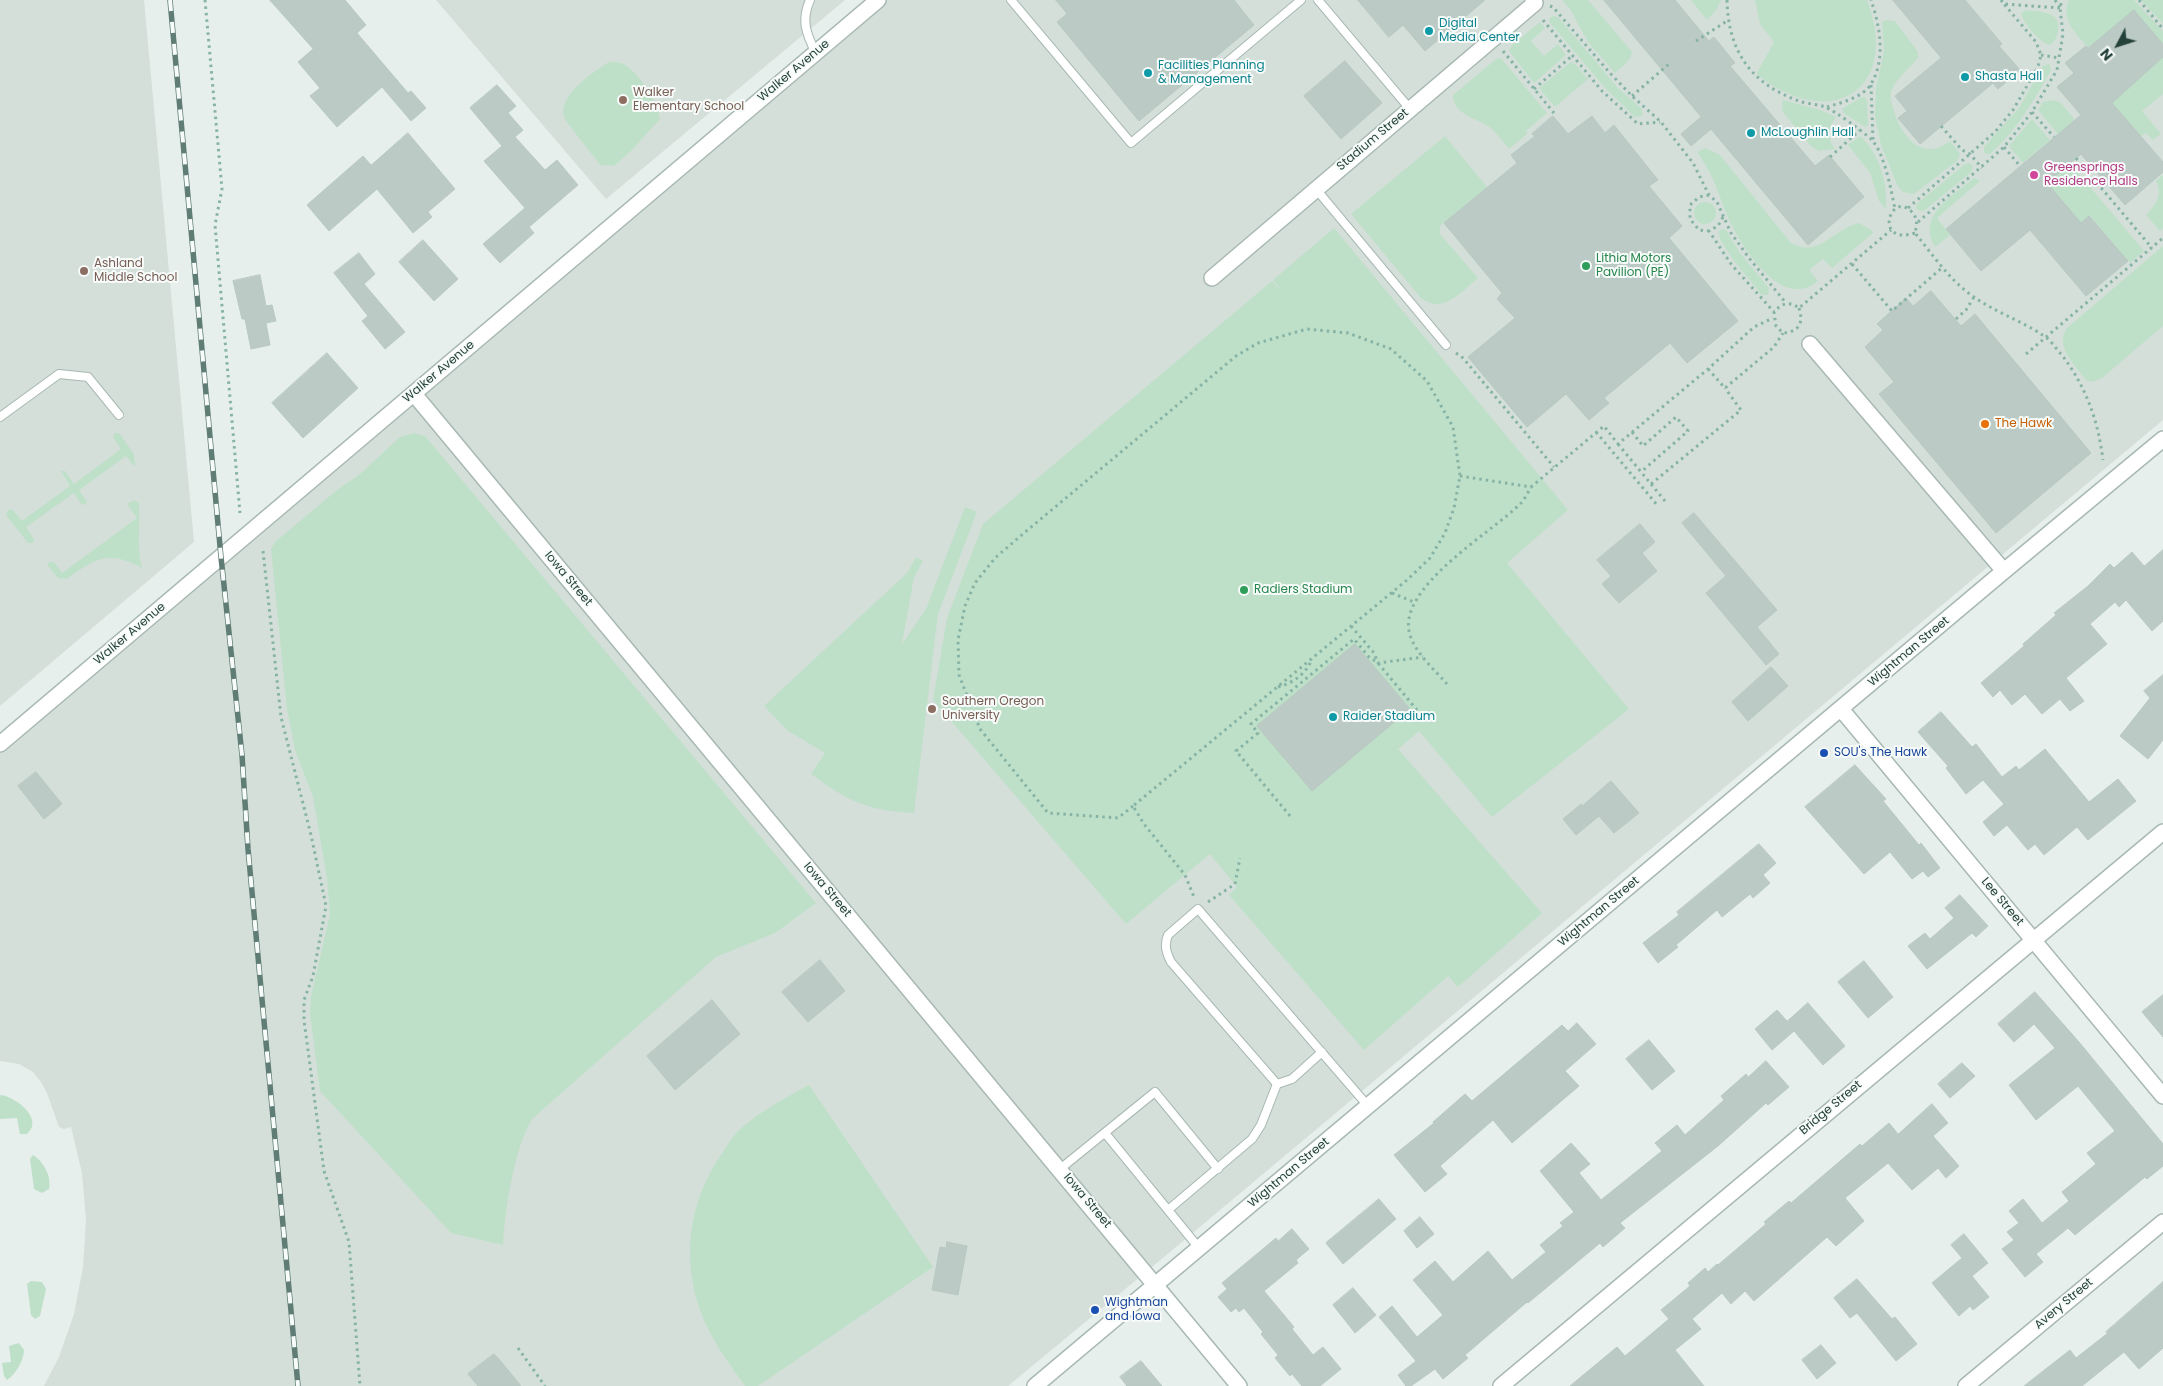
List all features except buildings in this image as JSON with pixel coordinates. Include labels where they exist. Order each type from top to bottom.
[{"type":"street","name":"Walker Avenue","points":[[0,744],[878,0]]},
{"type":"street","name":"Stadium Street","points":[[1212,278],[1492,39],[1536,7]]},
{"type":"street","points":[[1810,344],[2004,571]]},
{"type":"street","name":"Iowa Street","points":[[414,394],[1239,1386]]},
{"type":"street","name":"Wightman Street","points":[[1035,1386],[2163,439]]},
{"type":"street","name":"Lee Street","points":[[1841,709],[2163,1096]]},
{"type":"street","name":"Bridge Street","points":[[1500,1386],[2032,939],[2163,832]]},
{"type":"street","name":"Avery Street","points":[[1966,1386],[2163,1222]]},
{"type":"lane","points":[[810,0],[804,24],[806,34],[816,53]]},
{"type":"lane","points":[[1011,0],[1131,143],[1301,0]]},
{"type":"lane","points":[[1318,0],[1410,109]]},
{"type":"lane","points":[[1316,189],[1446,345]]},
{"type":"lane","points":[[0,417],[59,374],[88,376],[118,415]]},
{"type":"lane","points":[[1277,1084],[1171,962],[1168,956],[1166,941],[1168,935],[1198,909],[1368,1106]]},
{"type":"lane","points":[[1277,1084],[1292,1079],[1322,1052]]},
{"type":"lane","points":[[1168,1210],[1252,1139],[1261,1125],[1277,1084]]},
{"type":"lane","points":[[1060,1169],[1156,1092],[1218,1169]]},
{"type":"lane","points":[[1105,1133],[1199,1248]]},
{"type":"path","points":[[205,0],[222,189],[215,226],[240,513]]},
{"type":"path","points":[[1727,0],[1727,20],[1732,40],[1740,55],[1760,80],[1780,94],[1802,102],[1826,107],[1873,141]]},
{"type":"path","points":[[1871,0],[1878,20],[1880,41],[1879,62],[1871,85],[1873,141],[1889,182],[1895,209]]},
{"type":"path","points":[[1908,208],[1995,132],[2013,110],[2038,67],[2041,55],[2036,42],[2001,0]]},
{"type":"path","points":[[2055,0],[2060,8]]},
{"type":"path","points":[[1917,222],[1982,168],[2004,147],[2032,112],[2057,70],[2064,34],[2060,8],[2062,0]]},
{"type":"path","points":[[2139,0],[2163,28]]},
{"type":"path","points":[[2004,4],[2060,8]]},
{"type":"path","points":[[1536,7],[1602,91],[1638,124],[1661,122]]},
{"type":"path","points":[[1536,7],[1553,7],[1632,96],[1661,122],[1693,162],[1709,195],[1717,202],[1732,233],[1749,258],[1786,303],[1793,304],[1799,308],[1802,317],[1800,326],[1792,332],[1783,333]]},
{"type":"path","points":[[1696,41],[1727,20]]},
{"type":"path","points":[[1492,39],[1554,113]]},
{"type":"path","points":[[1534,89],[1573,55]]},
{"type":"path","points":[[2041,55],[2059,58]]},
{"type":"path","points":[[1632,96],[1669,64]]},
{"type":"path","points":[[1826,107],[1852,100],[1871,85]]},
{"type":"path","points":[[2032,112],[2054,137]]},
{"type":"path","points":[[1942,126],[1962,150],[1970,154],[1982,168]]},
{"type":"path","points":[[1830,157],[1860,130]]},
{"type":"path","points":[[2004,147],[2020,166]]},
{"type":"path","points":[[2076,158],[2152,248]]},
{"type":"path","points":[[1709,195],[1699,197],[1690,205],[1690,219],[1699,230],[1709,231],[1718,226],[1723,217]]},
{"type":"path","points":[[1915,233],[1905,236],[1897,235],[1892,230],[1889,221],[1890,215],[1895,209],[1901,207],[1908,208],[1914,214],[1917,222],[1915,233],[1943,267],[1974,297],[2046,337],[2072,369],[2085,392],[2094,413],[2103,460]]},
{"type":"path","points":[[1799,308],[1892,230]]},
{"type":"path","points":[[1709,231],[1731,264],[1774,312]]},
{"type":"path","points":[[2026,354],[2163,238]]},
{"type":"path","points":[[1852,264],[1892,311],[1943,267]]},
{"type":"path","points":[[1956,319],[1966,310],[1974,297]]},
{"type":"path","points":[[1783,333],[1776,326],[1773,318],[1774,312],[1786,303]]},
{"type":"path","points":[[1618,444],[1708,369],[1754,327],[1773,318]]},
{"type":"path","points":[[1307,330],[1348,333],[1392,350],[1427,381],[1453,427],[1460,476],[1454,508],[1445,533],[1430,558],[1352,626],[1118,818],[1048,813],[980,729],[960,675],[958,640],[966,606],[975,584],[995,558],[1236,356],[1258,343],[1307,330]]},
{"type":"path","points":[[1725,388],[1774,347],[1783,333]]},
{"type":"path","points":[[1446,345],[1463,358],[1554,467]]},
{"type":"path","points":[[1651,484],[1741,410],[1708,369]]},
{"type":"path","points":[[1632,432],[1643,446],[1676,418],[1688,432],[1641,472]]},
{"type":"path","points":[[1447,684],[1423,657],[1410,636],[1408,623],[1416,603],[1439,571],[1521,502],[1531,487],[1554,467],[1604,426],[1665,501]]},
{"type":"path","points":[[1596,432],[1658,506]]},
{"type":"path","points":[[1460,476],[1531,487]]},
{"type":"path","points":[[263,551],[281,717],[311,834],[326,906],[313,976],[304,1000],[304,1020],[324,1171],[349,1242],[360,1386]]},
{"type":"path","points":[[1392,592],[1416,603]]},
{"type":"path","points":[[1352,626],[1374,652],[1378,662],[1416,710]]},
{"type":"path","points":[[1290,816],[1236,751],[1258,733],[1251,724],[1354,639],[1369,657],[1378,662],[1423,657]]},
{"type":"path","points":[[1277,687],[1290,684],[1308,669],[1313,658]]},
{"type":"path","points":[[1299,676],[1303,682]]},
{"type":"path","points":[[1132,806],[1144,824],[1186,875],[1198,909],[1235,884],[1240,858]]},
{"type":"path","points":[[518,1348],[544,1386]]},
{"type":"shaded area","name":"Ashland Middle School","points":[[0,0],[144,0],[194,542],[0,706]]},
{"type":"shaded area","name":"Walker Elementary School","points":[[436,0],[845,0],[606,199]]},
{"type":"shaded area","name":"Southern Oregon University","points":[[883,0],[2163,0],[2163,420],[1008,1386],[44,1386],[59,1357],[74,1314],[83,1267],[86,1220],[82,1173],[71,1127],[64,1129],[59,1127],[47,1093],[33,1072],[19,1064],[0,1061],[0,749]]},
{"type":"green space","points":[[1562,0],[1588,0],[1632,52],[1628,61],[1615,73],[1588,42],[1570,9]]},
{"type":"green space","points":[[1691,0],[1721,0],[1717,9],[1707,20]]},
{"type":"green space","points":[[1755,0],[1867,0],[1875,31],[1875,57],[1867,78],[1854,92],[1835,100],[1812,101],[1787,93],[1760,77],[1757,73],[1774,42],[1760,24]]},
{"type":"green space","points":[[2069,0],[2134,0],[2163,31],[2163,44],[2134,10],[2089,48],[2079,38],[2068,20],[2066,13]]},
{"type":"green space","points":[[2141,0],[2163,0],[2163,24]]},
{"type":"green space","points":[[2026,10],[2043,12],[2057,20],[2058,33],[2050,45],[2037,37],[2028,27],[2021,13]]},
{"type":"green space","points":[[1553,16],[1558,17],[1618,88],[1642,109],[1642,116],[1635,117],[1607,90],[1550,23],[1549,19]]},
{"type":"green space","points":[[1886,20],[1895,21],[1918,52],[1918,58],[1899,78],[1891,92],[1893,106],[1902,130],[1915,144],[1923,148],[1940,147],[1950,141],[1960,154],[1958,160],[1914,194],[1903,192],[1898,187],[1881,145],[1875,116],[1876,89],[1884,51],[1882,22]]},
{"type":"green space","points":[[1540,22],[1545,28],[1531,41],[1544,56],[1558,44],[1566,55],[1534,83],[1509,51],[1512,45]]},
{"type":"green space","points":[[2163,57],[2163,94],[2142,111],[2161,134],[2153,140],[2146,133],[2141,136],[2108,98],[2124,92]]},
{"type":"green space","points":[[1501,58],[1547,113],[1509,149],[1488,126],[1462,113],[1454,102],[1453,95],[1496,59]]},
{"type":"green space","points":[[609,62],[621,63],[634,72],[656,104],[660,119],[631,151],[614,166],[600,165],[564,117],[566,101],[571,93],[586,78]]},
{"type":"green space","points":[[1571,62],[1588,79],[1555,107],[1539,88]]},
{"type":"green space","points":[[2049,64],[2051,70],[2024,115],[2000,145],[1990,154],[1986,154],[1984,147],[2019,108],[2043,66]]},
{"type":"green space","points":[[1865,97],[1867,100],[1868,125],[1865,127],[1844,113],[1842,109]]},
{"type":"green space","points":[[1783,100],[1820,110],[1836,117],[1831,125],[1830,133],[1832,145],[1835,149],[1819,151],[1811,146],[1782,111]]},
{"type":"green space","points":[[2054,100],[2061,103],[2075,120],[2058,134],[2038,110],[2043,102]]},
{"type":"green space","points":[[2032,119],[2050,140],[2023,163],[2009,146]]},
{"type":"green space","points":[[1445,136],[1487,187],[1440,226],[1440,234],[1478,278],[1451,300],[1437,304],[1429,303],[1421,298],[1351,214]]},
{"type":"green space","points":[[1860,136],[1867,143],[1881,169],[1884,179],[1886,209],[1879,201],[1870,173],[1848,145]]},
{"type":"green space","points":[[1705,148],[1720,155],[1791,243],[1801,247],[1818,245],[1842,230],[1859,223],[1874,232],[1832,268],[1823,259],[1809,270],[1818,281],[1805,288],[1792,289],[1780,284],[1768,276],[1757,264],[1733,228],[1711,175],[1697,152]]},
{"type":"green space","points":[[1970,163],[1973,167],[1971,172],[1924,211],[1917,210],[1916,205],[1919,202],[1965,164]]},
{"type":"green space","points":[[2070,163],[2144,251],[2130,263],[2090,216],[2081,223],[2047,183]]},
{"type":"green space","points":[[2163,175],[2163,228],[2160,231],[2146,215],[2153,207],[2159,195],[2156,181]]},
{"type":"green space","points":[[1974,178],[1980,181],[1937,218],[1950,235],[1935,247],[1930,236],[1930,225],[1933,216],[1947,199]]},
{"type":"green space","points":[[1705,202],[1713,205],[1716,213],[1713,221],[1705,224],[1697,221],[1694,213],[1697,205]]},
{"type":"green space","name":"Radiers Stadium","points":[[1334,228],[1568,510],[1507,563],[1629,709],[1492,817],[1419,731],[1398,749],[1542,913],[1458,987],[1448,976],[1364,1050],[1229,895],[1237,887],[1210,854],[1126,924],[933,700],[947,618],[983,524],[1272,281],[1285,295],[1273,280]]},
{"type":"green space","points":[[1722,229],[1726,230],[1739,252],[1769,288],[1768,295],[1762,295],[1734,261],[1721,241],[1718,232]]},
{"type":"green space","points":[[2163,246],[2163,326],[2102,378],[2091,382],[2086,380],[2064,348],[2064,335],[2067,328]]},
{"type":"green space","points":[[115,433],[119,433],[134,454],[135,465],[126,456],[79,490],[87,502],[86,504],[82,505],[74,493],[26,527],[34,539],[33,543],[28,543],[6,515],[9,509],[13,510],[22,521],[70,486],[61,471],[65,471],[74,484],[121,449],[113,437]]},
{"type":"green space","points":[[414,433],[425,436],[816,903],[775,933],[716,957],[532,1119],[515,1163],[508,1198],[503,1245],[451,1233],[320,1091],[310,1014],[311,996],[330,915],[327,878],[313,797],[295,750],[287,709],[271,549],[275,542],[337,490],[360,474],[400,437]]},
{"type":"green space","points":[[134,500],[139,503],[139,552],[142,568],[130,562],[111,558],[94,562],[67,579],[58,578],[48,566],[48,562],[54,562],[62,573],[137,518],[127,504]]},
{"type":"green space","points":[[965,507],[977,512],[938,614],[914,813],[884,810],[859,803],[836,791],[811,774],[825,753],[788,731],[764,706],[907,573],[916,557],[923,561],[914,577],[902,644],[926,609]]},
{"type":"green space","points":[[809,1085],[933,1267],[758,1386],[745,1386],[712,1336],[696,1297],[690,1253],[695,1211],[711,1171],[736,1133],[761,1113]]},
{"type":"green space","points":[[0,1095],[13,1099],[26,1109],[32,1122],[32,1128],[27,1134],[20,1134],[17,1118],[0,1119]]},
{"type":"green space","points":[[33,1155],[43,1165],[48,1174],[49,1189],[42,1193],[34,1189],[30,1159]]},
{"type":"green space","points":[[31,1281],[42,1282],[46,1289],[40,1316],[35,1319],[31,1315],[27,1284]]},
{"type":"green space","points":[[19,1343],[24,1350],[23,1358],[16,1371],[7,1380],[4,1376],[2,1363],[11,1362],[9,1346]]},
{"type":"railway","points":[[170,0],[221,557],[242,755],[248,849],[298,1386]]},
{"type":"place","name":"Digital Media Center","points":[[1429,31]]},
{"type":"place","name":"Facilities Planning & Management","points":[[1148,73]]},
{"type":"place","name":"Shasta Hall","points":[[1965,77]]},
{"type":"place","name":"Walker Elementary School","points":[[623,100]]},
{"type":"place","name":"McLoughlin Hall","points":[[1751,133]]},
{"type":"place","name":"Greensprings Residence Halls","points":[[2034,175]]},
{"type":"place","name":"Lithia Motors Pavilion (PE)","points":[[1586,266]]},
{"type":"place","name":"Ashland Middle School","points":[[84,271]]},
{"type":"place","name":"The Hawk","points":[[1985,424]]},
{"type":"place","name":"Radiers Stadium","points":[[1244,590]]},
{"type":"place","name":"Southern Oregon University","points":[[932,709]]},
{"type":"place","name":"Raider Stadium","points":[[1333,717]]},
{"type":"place","name":"SOU's The Hawk","points":[[1824,753]]},
{"type":"place","name":"Wightman and Iowa","points":[[1095,1310]]}]
